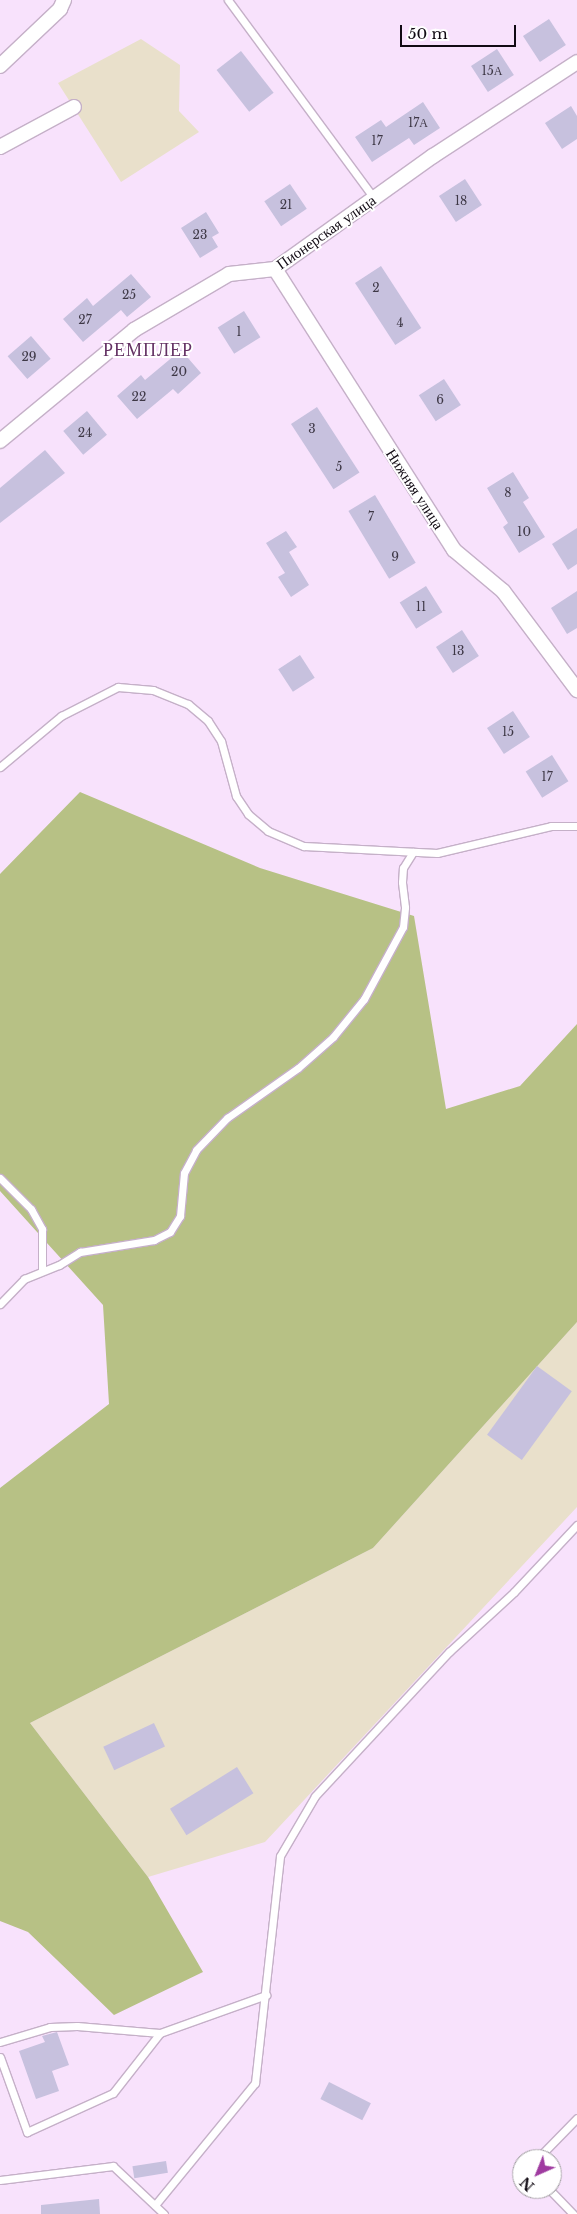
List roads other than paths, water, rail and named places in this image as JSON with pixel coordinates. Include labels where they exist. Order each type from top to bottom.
[{"type":"street","points":[[0,66],[60,9],[64,0]]},
{"type":"street","name":"Пионерская улица","points":[[0,441],[134,330],[229,274],[275,269],[374,198],[577,62]]},
{"type":"street","points":[[0,147],[74,107]]},
{"type":"street","name":"Нижняя улица","points":[[275,269],[454,550],[503,591],[577,690]]},
{"type":"lane","points":[[228,0],[374,198]]},
{"type":"lane","points":[[0,767],[61,716],[118,687],[153,690],[188,704],[208,721],[221,741],[236,796],[248,814],[268,831],[304,846],[437,853],[551,826],[577,826]]},
{"type":"lane","points":[[0,1304],[11,1289],[42,1269],[59,1265],[80,1252],[154,1240],[170,1232],[180,1216],[184,1173],[196,1150],[227,1118],[298,1068],[333,1037],[364,999],[402,928],[406,907],[402,882],[403,868],[413,852]]},
{"type":"lane","points":[[0,1178],[31,1209],[42,1229],[42,1269]]},
{"type":"lane","points":[[155,2205],[255,2083],[280,1856],[315,1796],[449,1652],[514,1592],[577,1525]]},
{"type":"lane","points":[[0,2042],[50,2027],[77,2026],[160,2033],[266,1995]]},
{"type":"lane","points":[[0,2057],[27,2132],[113,2093],[160,2033]]},
{"type":"lane","points":[[547,2149],[577,2118]]},
{"type":"lane","points":[[0,2180],[113,2166],[164,2214]]},
{"type":"lane","points":[[559,2199],[573,2214]]},
{"type":"district","name":"РЕМПЛЕР","points":[[148,350]]}]
